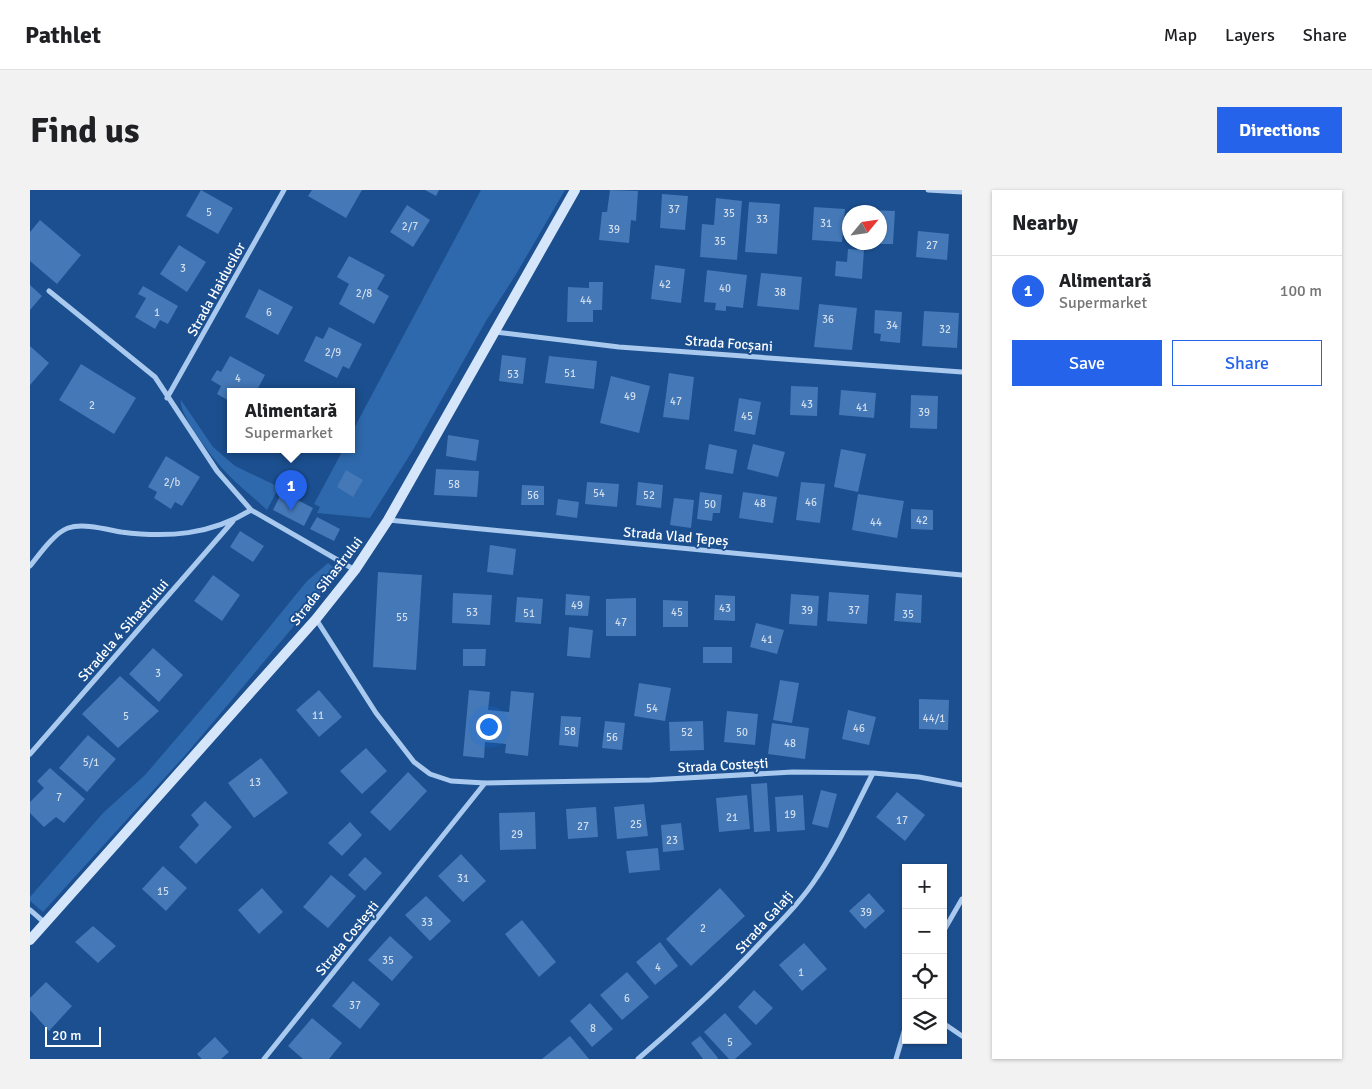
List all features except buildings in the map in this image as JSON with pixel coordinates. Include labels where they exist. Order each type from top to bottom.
[{"type":"street","name":"Strada Haiducilor","points":[[168,398],[284,190]]},
{"type":"street","name":"Strada Sihastrului","points":[[30,940],[316,619],[355,570],[388,520],[575,190]]},
{"type":"street","points":[[928,190],[962,192]]},
{"type":"street","points":[[49,290],[154,377],[217,471],[251,510],[355,570]]},
{"type":"street","name":"Strada Focșani","points":[[496,332],[619,347],[962,372]]},
{"type":"street","points":[[30,566],[55,538],[68,528],[82,526],[163,536],[196,532],[232,521],[251,510]]},
{"type":"street","name":"Strada Vlad Țepeș","points":[[388,520],[962,575]]},
{"type":"street","name":"Stradela 4 Sihastrului","points":[[30,754],[232,521]]},
{"type":"street","name":"Strada Costești","points":[[316,619],[376,713],[414,762],[430,774],[451,781],[485,783],[650,780],[793,772],[873,773],[919,777],[962,785]]},
{"type":"street","name":"Strada Galați","points":[[638,1059],[700,1005],[780,923],[816,879],[837,844],[873,773]]},
{"type":"street","name":"Strada Costești","points":[[264,1059],[485,783]]},
{"type":"street","points":[[947,925],[962,899]]},
{"type":"street","points":[[30,910],[45,923]]},
{"type":"street","points":[[947,1026],[962,1036]]},
{"type":"street","points":[[896,1059],[902,1039]]},
{"type":"shaded area","points":[[481,190],[565,190],[515,276],[486,321],[413,450],[370,518],[317,513],[320,507],[314,504],[341,453],[355,453],[355,426]]},
{"type":"shaded area","points":[[181,400],[213,447],[235,466],[279,487],[267,510],[227,474],[212,456],[188,422],[181,406]]},
{"type":"shaded area","points":[[328,563],[335,569],[336,576],[188,752],[43,912],[30,901],[30,897],[103,813],[145,775],[223,684],[307,581]]},
{"type":"place","name":"Alimentară","points":[[291,511]]}]
